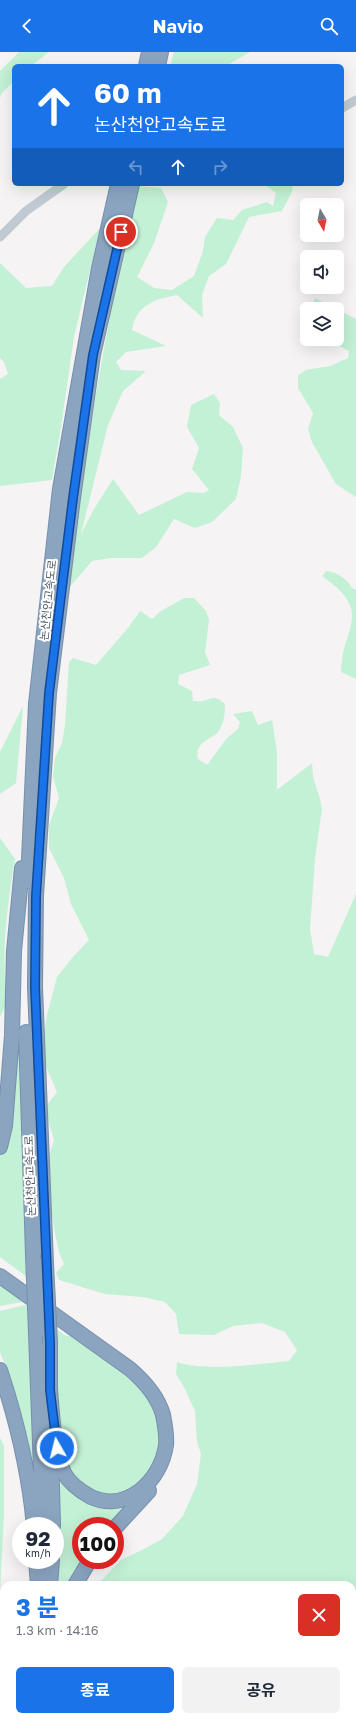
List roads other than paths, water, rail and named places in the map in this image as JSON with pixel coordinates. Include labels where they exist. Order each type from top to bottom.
[{"type":"highway","points":[[146,64],[149,52]]},
{"type":"highway","points":[[158,64],[161,52]]},
{"type":"highway","name":"논산천안고속도로","points":[[53,1517],[50,1343],[35,987],[36,896],[49,693],[73,498],[93,355],[118,215],[118,186]]},
{"type":"highway","name":"논산천안고속도로","points":[[43,1517],[27,1099],[26,983],[31,796],[36,704],[60,490],[99,268],[118,215],[131,186]]},
{"type":"highway","points":[[0,1146],[5,1126],[9,1076],[17,917],[31,796]]},
{"type":"highway","points":[[0,1268],[135,1365],[150,1379],[164,1399],[170,1414],[172,1430],[171,1447],[167,1462],[156,1484],[124,1518]]},
{"type":"highway","points":[[0,1276],[130,1369],[140,1378],[155,1397],[163,1414],[166,1445],[157,1471],[145,1487],[133,1496],[126,1499],[107,1501],[89,1496],[73,1485],[63,1471],[59,1458],[50,1390]]},
{"type":"highway","points":[[0,1370],[22,1444],[33,1517]]},
{"type":"highway","points":[[37,1569],[39,1581]]},
{"type":"highway","points":[[39,1581],[40,1569]]},
{"type":"highway","points":[[50,1581],[51,1569]]},
{"type":"highway","points":[[77,1581],[85,1569]]},
{"type":"street","points":[[344,107],[356,100]]},
{"type":"street","points":[[0,237],[26,211],[61,186]]}]
